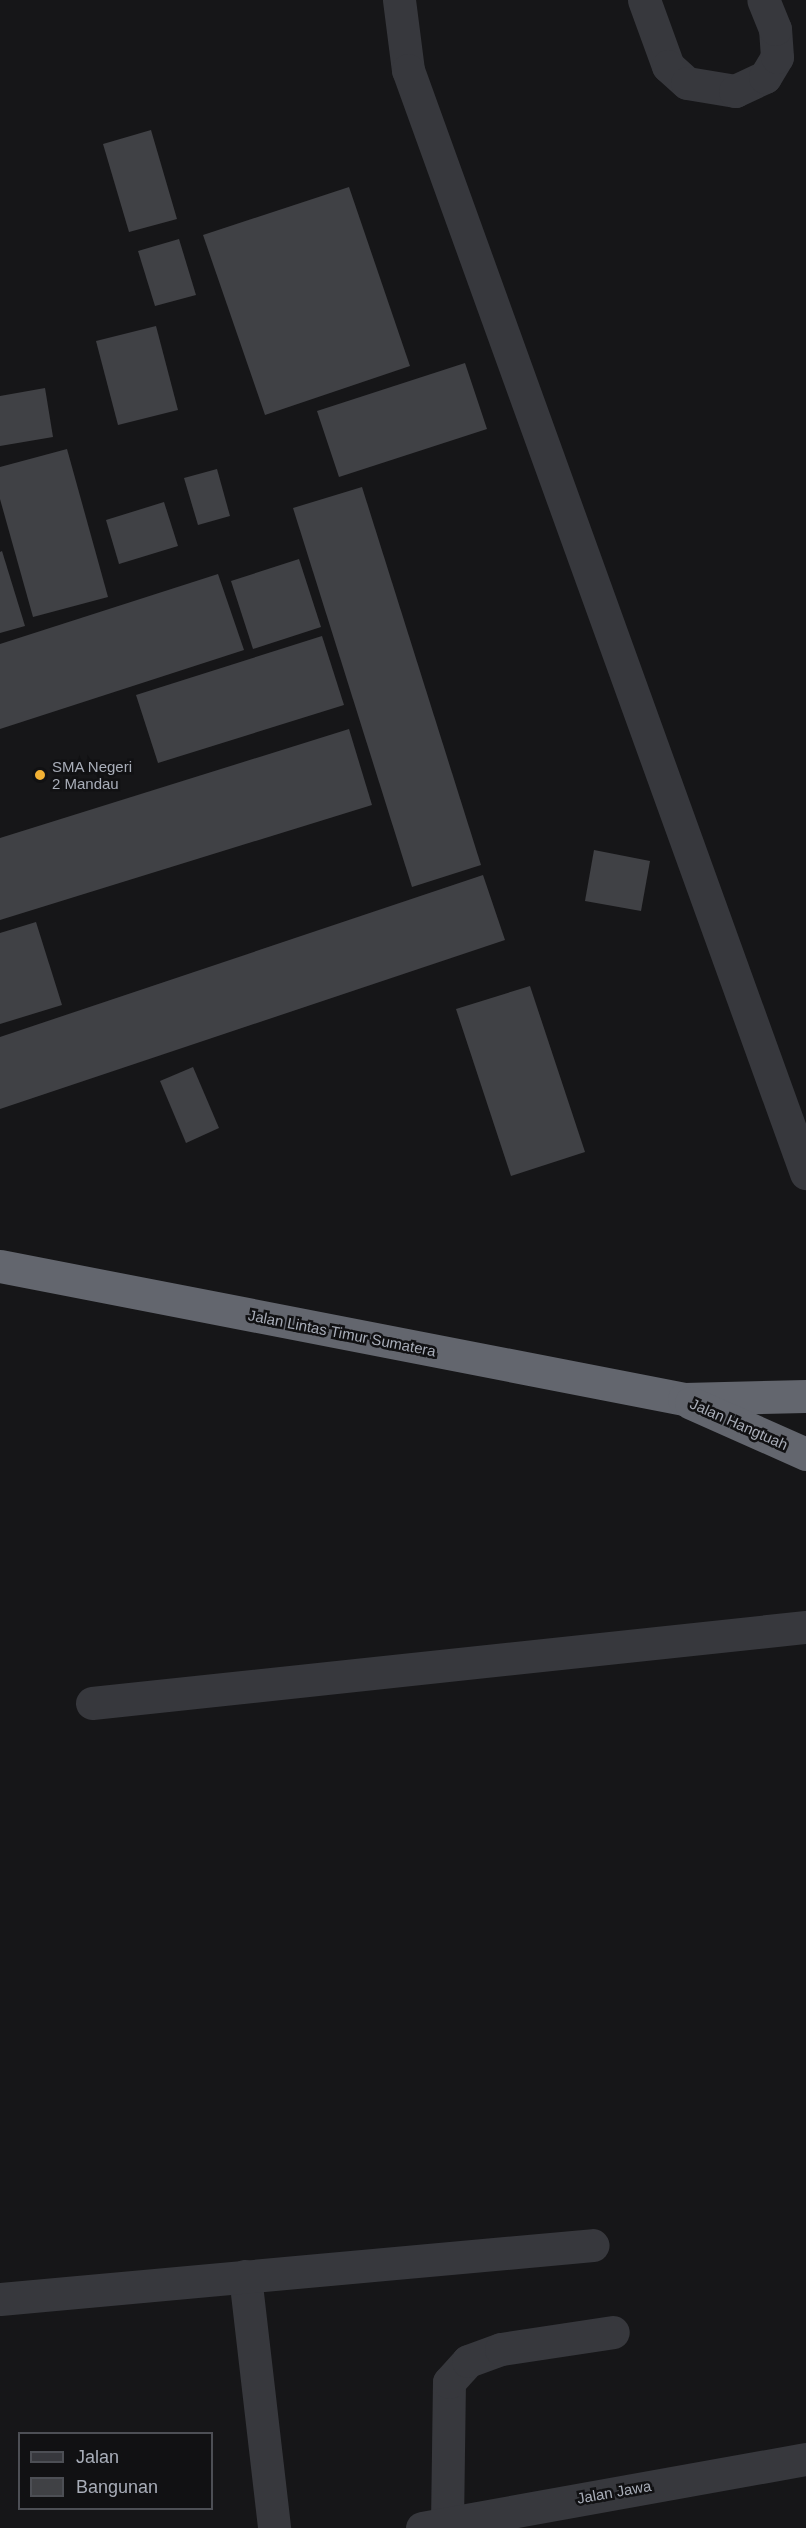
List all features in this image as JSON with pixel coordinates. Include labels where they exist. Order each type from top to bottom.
[{"type":"highway","name":"Jalan Lintas Timur Sumatera","points":[[0,1266],[684,1399]]},
{"type":"highway","name":"Jalan Hangtuah","points":[[684,1399],[806,1396]]},
{"type":"highway","name":"Jalan Hangtuah","points":[[684,1399],[806,1454]]},
{"type":"street","points":[[399,0],[408,70],[806,1173]]},
{"type":"street","points":[[644,0],[668,66],[687,82],[735,92],[765,76],[777,57],[775,29],[764,0]]},
{"type":"street","points":[[93,1703],[806,1627]]},
{"type":"street","points":[[0,2299],[593,2245]]},
{"type":"street","points":[[245,2276],[274,2528]]},
{"type":"street","points":[[434,2525],[449,2382],[468,2361],[501,2349],[613,2332]]},
{"type":"street","name":"Jalan Jawa","points":[[434,2525],[806,2459]]},
{"type":"building","points":[[151,130],[177,219],[129,232],[103,144]]},
{"type":"building","points":[[349,187],[410,366],[265,415],[203,235]]},
{"type":"building","points":[[179,239],[196,295],[155,306],[138,251]]},
{"type":"building","points":[[156,326],[178,410],[118,425],[96,341]]},
{"type":"building","points":[[465,363],[487,429],[339,477],[317,411]]},
{"type":"building","points":[[45,388],[53,437],[0,446],[0,396]]},
{"type":"building","points":[[67,449],[108,597],[33,617],[0,499],[0,467]]},
{"type":"building","points":[[217,469],[230,516],[198,525],[184,478]]},
{"type":"building","points":[[362,487],[481,865],[412,887],[293,508]]},
{"type":"building","points":[[164,502],[178,546],[119,564],[106,520]]},
{"type":"building","points":[[2,551],[25,626],[0,633],[0,552]]},
{"type":"building","points":[[299,559],[321,627],[253,649],[231,581]]},
{"type":"building","points":[[218,574],[244,650],[0,729],[0,644]]},
{"type":"building","points":[[322,636],[344,705],[158,763],[136,695]]},
{"type":"building","points":[[349,729],[372,805],[0,920],[0,838]]},
{"type":"building","points":[[594,850],[650,861],[641,911],[585,901]]},
{"type":"building","points":[[483,875],[505,940],[0,1109],[0,1037]]},
{"type":"building","points":[[36,922],[62,1005],[0,1024],[0,933]]},
{"type":"building","points":[[530,986],[585,1152],[511,1176],[456,1009]]},
{"type":"building","points":[[193,1067],[219,1128],[186,1143],[160,1081]]},
{"type":"place","name":"SMA Negeri 2 Mandau","points":[[40,775]]}]
